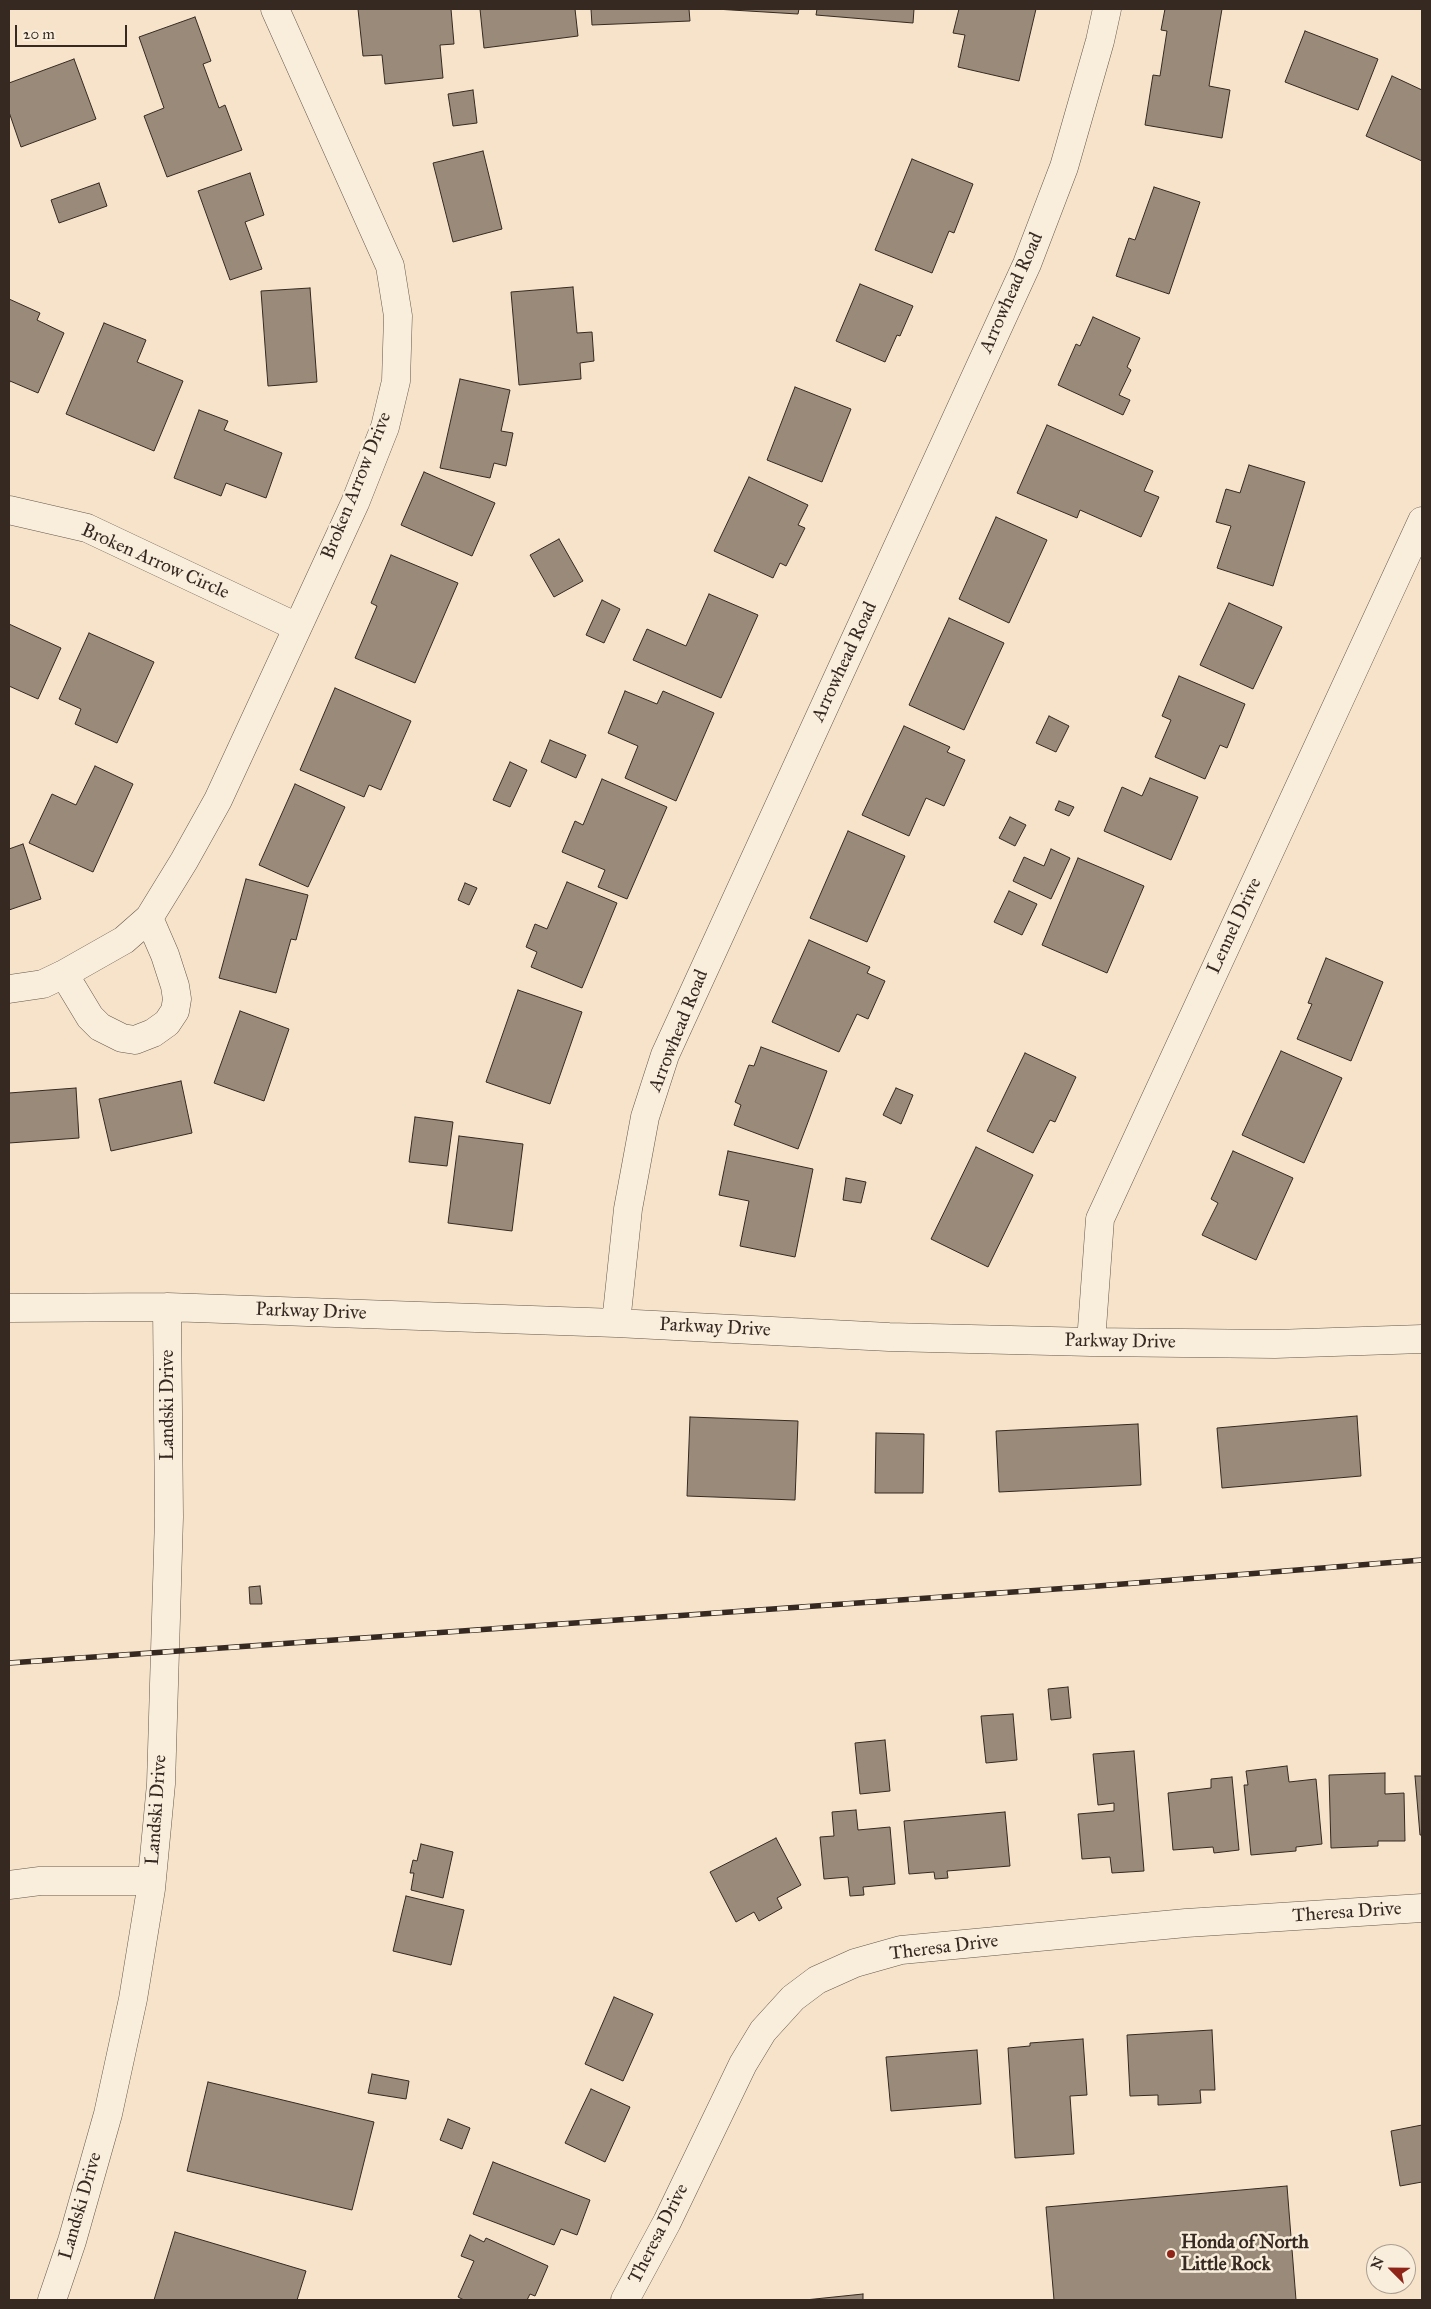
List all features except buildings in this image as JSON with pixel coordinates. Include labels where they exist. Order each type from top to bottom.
[{"type":"street","name":"Broken Arrow Drive","points":[[9,989],[43,984],[64,974],[124,940],[149,918],[184,862],[218,800],[355,503],[385,427],[396,381],[398,316],[390,266],[275,9]]},
{"type":"street","name":"Arrowhead Road","points":[[616,1323],[628,1209],[645,1117],[665,1054],[1027,264],[1064,167],[1100,41],[1107,9]]},
{"type":"street","name":"Broken Arrow Circle","points":[[9,510],[87,528],[297,627]]},
{"type":"street","name":"Lennel Drive","points":[[1091,1342],[1100,1219],[1422,520]]},
{"type":"street","points":[[64,974],[90,1017],[100,1027],[111,1034],[135,1040],[152,1033],[167,1023],[175,1011],[177,999],[165,955],[149,918]]},
{"type":"street","name":"Parkway Drive","points":[[9,1308],[167,1307],[616,1323],[889,1337],[1091,1342],[1275,1344],[1422,1338]]},
{"type":"street","name":"Landski Drive","points":[[52,2300],[72,2242],[108,2114],[133,1998],[151,1881],[161,1784],[165,1661],[168,1517],[167,1307]]},
{"type":"street","points":[[9,1885],[40,1881],[151,1881]]},
{"type":"street","name":"Theresa Drive","points":[[625,2300],[667,2222],[743,2064],[764,2031],[793,1998],[817,1980],[855,1963],[901,1950],[1186,1923],[1422,1908]]},
{"type":"railway","points":[[9,1663],[1098,1586],[1422,1560]]},
{"type":"place","name":"Honda of North Little Rock","points":[[1171,2254]]}]
